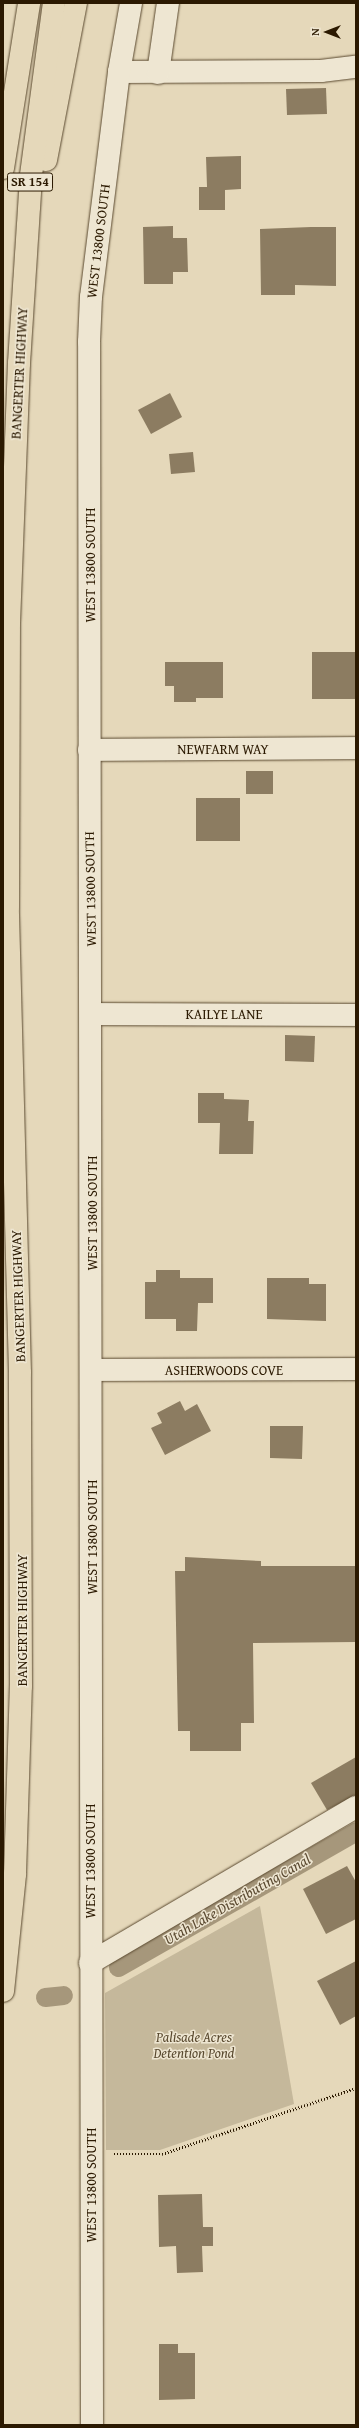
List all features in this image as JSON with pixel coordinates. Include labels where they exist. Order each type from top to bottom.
[{"type":"highway","name":"SR 154","points":[[3,168],[29,3]]},
{"type":"highway","name":"BANGERTER HIGHWAY","points":[[3,1991],[15,1874],[21,1686],[20,1373],[13,1149],[8,773],[9,623],[19,363],[31,175],[38,108],[54,3]]},
{"type":"highway","points":[[19,363],[40,197],[57,90],[76,3]]},
{"type":"street","name":"WEST 13800 SOUTH","points":[[92,2425],[90,1963],[92,1370],[89,342],[91,297],[119,72],[131,3]]},
{"type":"street","points":[[158,73],[168,3]]},
{"type":"street","points":[[119,72],[322,72],[356,67]]},
{"type":"street","name":"NEWFARM WAY","points":[[89,750],[356,748]]},
{"type":"street","name":"KAILYE LANE","points":[[91,1014],[356,1014]]},
{"type":"street","name":"ASHERWOODS COVE","points":[[92,1370],[356,1369]]},
{"type":"street","points":[[90,1963],[356,1807]]},
{"type":"path","points":[[114,2154],[162,2154],[356,2088]]},
{"type":"green space","name":"Palisade Acres Detention Pond","points":[[260,1906],[294,2104],[160,2150],[106,2150],[105,1993]]},
{"type":"building","points":[[326,88],[327,114],[287,115],[286,89]]},
{"type":"building","points":[[241,156],[241,189],[225,190],[225,210],[199,210],[199,187],[207,187],[206,157]]},
{"type":"building","points":[[173,226],[173,238],[187,238],[188,272],[173,272],[173,284],[144,284],[143,227]]},
{"type":"building","points":[[336,227],[336,286],[295,285],[295,295],[261,295],[260,229]]},
{"type":"building","points":[[170,393],[182,417],[151,434],[138,410]]},
{"type":"building","points":[[193,452],[195,472],[171,474],[169,454]]},
{"type":"building","points":[[312,652],[356,652],[356,699],[312,699]]},
{"type":"building","points":[[165,662],[223,662],[223,698],[196,698],[196,702],[174,702],[174,686],[165,686]]},
{"type":"building","points":[[246,771],[273,771],[273,794],[246,794]]},
{"type":"building","points":[[196,798],[240,798],[240,841],[196,841]]},
{"type":"building","points":[[285,1035],[315,1036],[314,1062],[285,1061]]},
{"type":"building","points":[[198,1093],[224,1093],[224,1099],[249,1100],[248,1121],[254,1121],[253,1154],[219,1154],[220,1123],[198,1123]]},
{"type":"building","points":[[156,1270],[180,1270],[180,1278],[213,1278],[213,1303],[198,1303],[197,1331],[176,1331],[176,1319],[145,1319],[145,1282],[156,1282]]},
{"type":"building","points":[[267,1278],[309,1278],[309,1284],[326,1284],[326,1321],[267,1319]]},
{"type":"building","points":[[180,1401],[185,1411],[197,1404],[211,1431],[165,1455],[151,1428],[162,1423],[157,1413]]},
{"type":"building","points":[[270,1426],[303,1426],[302,1459],[270,1458]]},
{"type":"building","points":[[185,1557],[261,1561],[261,1566],[356,1566],[356,1642],[253,1643],[254,1723],[241,1723],[241,1751],[190,1751],[190,1731],[178,1731],[175,1571],[185,1571]]},
{"type":"building","points":[[356,1757],[356,1795],[327,1810],[311,1783]]},
{"type":"building","points":[[347,1866],[356,1882],[356,1919],[326,1934],[303,1889]]},
{"type":"building","points":[[356,1961],[356,2016],[340,2025],[317,1981]]},
{"type":"building","points":[[202,2194],[203,2227],[213,2227],[213,2246],[202,2246],[203,2272],[177,2273],[176,2246],[159,2247],[158,2195]]},
{"type":"building","points":[[159,2344],[178,2344],[178,2353],[195,2353],[195,2399],[159,2400]]},
{"type":"waterway","name":"Utah Lake Distributing Canal","points":[[118,1967],[356,1831]]},
{"type":"waterway","name":"Utah Lake Distributing Canal","points":[[45,1997],[63,1995]]}]
